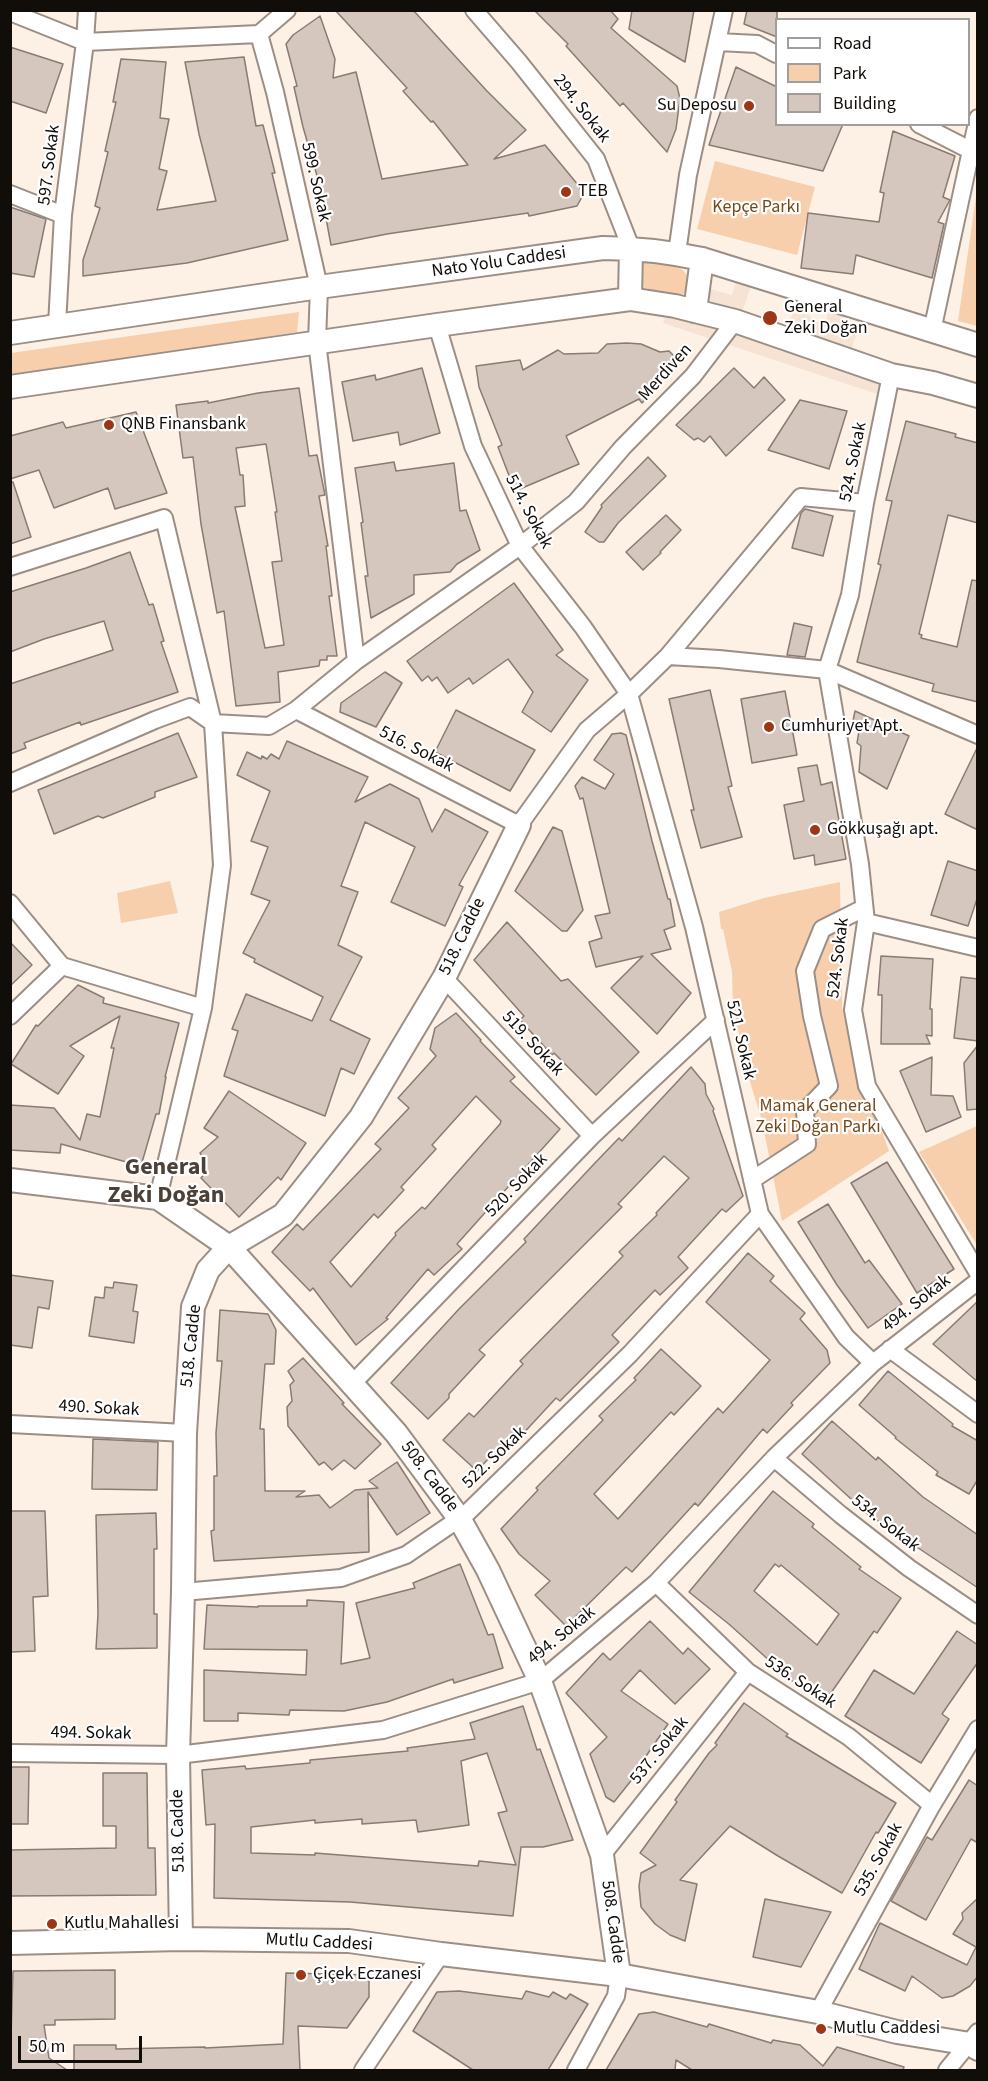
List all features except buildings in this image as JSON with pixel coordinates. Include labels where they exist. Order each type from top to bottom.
[{"type":"street","name":"597. Sokak","points":[[57,326],[63,215],[87,10]]},
{"type":"street","points":[[10,12],[85,42],[259,34],[287,10]]},
{"type":"street","name":"294. Sokak","points":[[474,10],[519,62],[596,159],[631,248]]},
{"type":"street","points":[[677,253],[688,175],[724,10]]},
{"type":"street","name":"599. Sokak","points":[[259,34],[319,287],[316,342],[356,661]]},
{"type":"street","points":[[718,42],[757,44],[775,53]]},
{"type":"street","points":[[932,331],[978,118]]},
{"type":"street","points":[[923,126],[970,150]]},
{"type":"street","points":[[10,194],[63,215]]},
{"type":"street","name":"Nato Yolu Caddesi","points":[[10,333],[603,248],[631,248],[677,253],[702,259],[978,345]]},
{"type":"street","points":[[630,300],[631,248]]},
{"type":"street","points":[[695,311],[702,259]]},
{"type":"street","points":[[10,387],[437,325],[630,300],[695,311],[735,321],[891,375],[933,382],[978,396]]},
{"type":"street","name":"Merdiven","points":[[213,723],[269,726],[296,710],[356,661],[520,546],[576,502],[623,447],[693,376],[735,321]]},
{"type":"street","name":"514. Sokak","points":[[437,325],[473,446],[520,546],[583,627],[629,694]]},
{"type":"street","name":"524. Sokak","points":[[891,375],[865,503],[850,595],[827,670],[860,864],[865,915],[853,1010],[867,1086],[978,1273]]},
{"type":"street","points":[[519,825],[587,730],[668,656],[801,497],[865,503]]},
{"type":"street","points":[[10,567],[164,518],[213,723],[222,865],[203,1008],[158,1198]]},
{"type":"street","points":[[668,656],[827,670],[978,735]]},
{"type":"street","name":"521. Sokak","points":[[629,694],[694,927],[760,1214],[846,1337],[873,1363]]},
{"type":"street","points":[[10,783],[190,707],[213,723]]},
{"type":"street","name":"516. Sokak","points":[[296,710],[519,825]]},
{"type":"street","name":"518. Cadde","points":[[181,1939],[178,1755],[183,1592],[184,1433],[194,1307],[208,1270],[229,1247],[283,1215],[354,1126],[444,978],[519,825]]},
{"type":"street","points":[[10,903],[62,966],[203,1008]]},
{"type":"street","points":[[752,1180],[807,1144],[805,1111],[829,1086],[812,1016],[805,971],[822,928],[865,915],[978,948]]},
{"type":"street","points":[[10,1016],[62,966]]},
{"type":"street","name":"519. Sokak","points":[[444,978],[592,1136]]},
{"type":"street","name":"520. Sokak","points":[[352,1384],[592,1136],[716,1020]]},
{"type":"street","name":"508. Cadde","points":[[10,1179],[158,1198],[229,1247],[396,1433],[459,1518],[488,1570],[540,1680],[602,1855],[619,1975]]},
{"type":"street","name":"522. Sokak","points":[[183,1592],[341,1578],[406,1555],[459,1518],[630,1354],[760,1214]]},
{"type":"street","name":"494. Sokak","points":[[10,1753],[178,1755],[383,1730],[540,1680],[656,1583],[774,1458],[873,1363],[978,1281]]},
{"type":"street","points":[[890,1349],[978,1414]]},
{"type":"street","name":"490. Sokak","points":[[10,1424],[184,1433]]},
{"type":"street","name":"534. Sokak","points":[[774,1458],[841,1515],[909,1568],[978,1615]]},
{"type":"street","name":"536. Sokak","points":[[656,1583],[748,1672],[849,1737],[932,1805]]},
{"type":"street","name":"537. Sokak","points":[[602,1855],[748,1672]]},
{"type":"street","name":"535. Sokak","points":[[818,2012],[932,1805],[978,1729]]},
{"type":"street","name":"Mutlu Caddesi","points":[[10,1943],[181,1939],[349,1941],[619,1975],[818,2012],[897,2032],[975,2042]]},
{"type":"street","points":[[363,2070],[441,1954]]},
{"type":"street","points":[[576,2070],[616,1996],[619,1975]]},
{"type":"street","points":[[947,2070],[975,2042]]},
{"type":"shaded area","points":[[688,249],[902,320],[898,332],[844,314],[839,329],[856,335],[851,351],[833,345],[826,364],[880,382],[877,394],[663,323],[667,311],[720,328],[726,311],[706,304],[711,289],[732,295],[737,278],[685,260]],"holes":[[[752,283],[829,308],[824,325],[814,321],[808,314],[800,312],[793,314],[788,321],[788,329],[793,336],[817,341],[811,359],[735,334]]]},
{"type":"green space","name":"Kepçe Parkı","points":[[715,161],[815,187],[797,255],[697,229]]},
{"type":"green space","points":[[977,190],[977,326],[958,321]]},
{"type":"green space","points":[[648,261],[678,267],[687,275],[687,291],[680,296],[641,287],[642,262]]},
{"type":"green space","points":[[299,312],[297,332],[11,376],[11,353]]},
{"type":"green space","points":[[170,881],[178,913],[121,923],[117,893]]},
{"type":"green space","name":"Mamak General Zeki Doğan Parkı","points":[[840,882],[842,1007],[854,1054],[889,1151],[782,1221],[762,1121],[733,1009],[732,972],[719,912],[764,898]]},
{"type":"green space","points":[[977,1126],[977,1245],[919,1152]]},
{"type":"place","name":"Su Deposu","points":[[749,106]]},
{"type":"place","name":"TEB","points":[[566,192]]},
{"type":"place","name":"General Zeki Doğan","points":[[770,318]]},
{"type":"place","name":"QNB Finansbank","points":[[109,425]]},
{"type":"place","name":"Cumhuriyet Apt.","points":[[769,727]]},
{"type":"place","name":"Gökkuşağı apt.","points":[[815,830]]},
{"type":"place","name":"Kutlu Mahallesi","points":[[52,1924]]},
{"type":"place","name":"Çiçek Eczanesi","points":[[301,1975]]},
{"type":"place","name":"Mutlu Caddesi","points":[[821,2029]]},
{"type":"district","name":"General Zeki Doğan","points":[[166,1183]]}]
